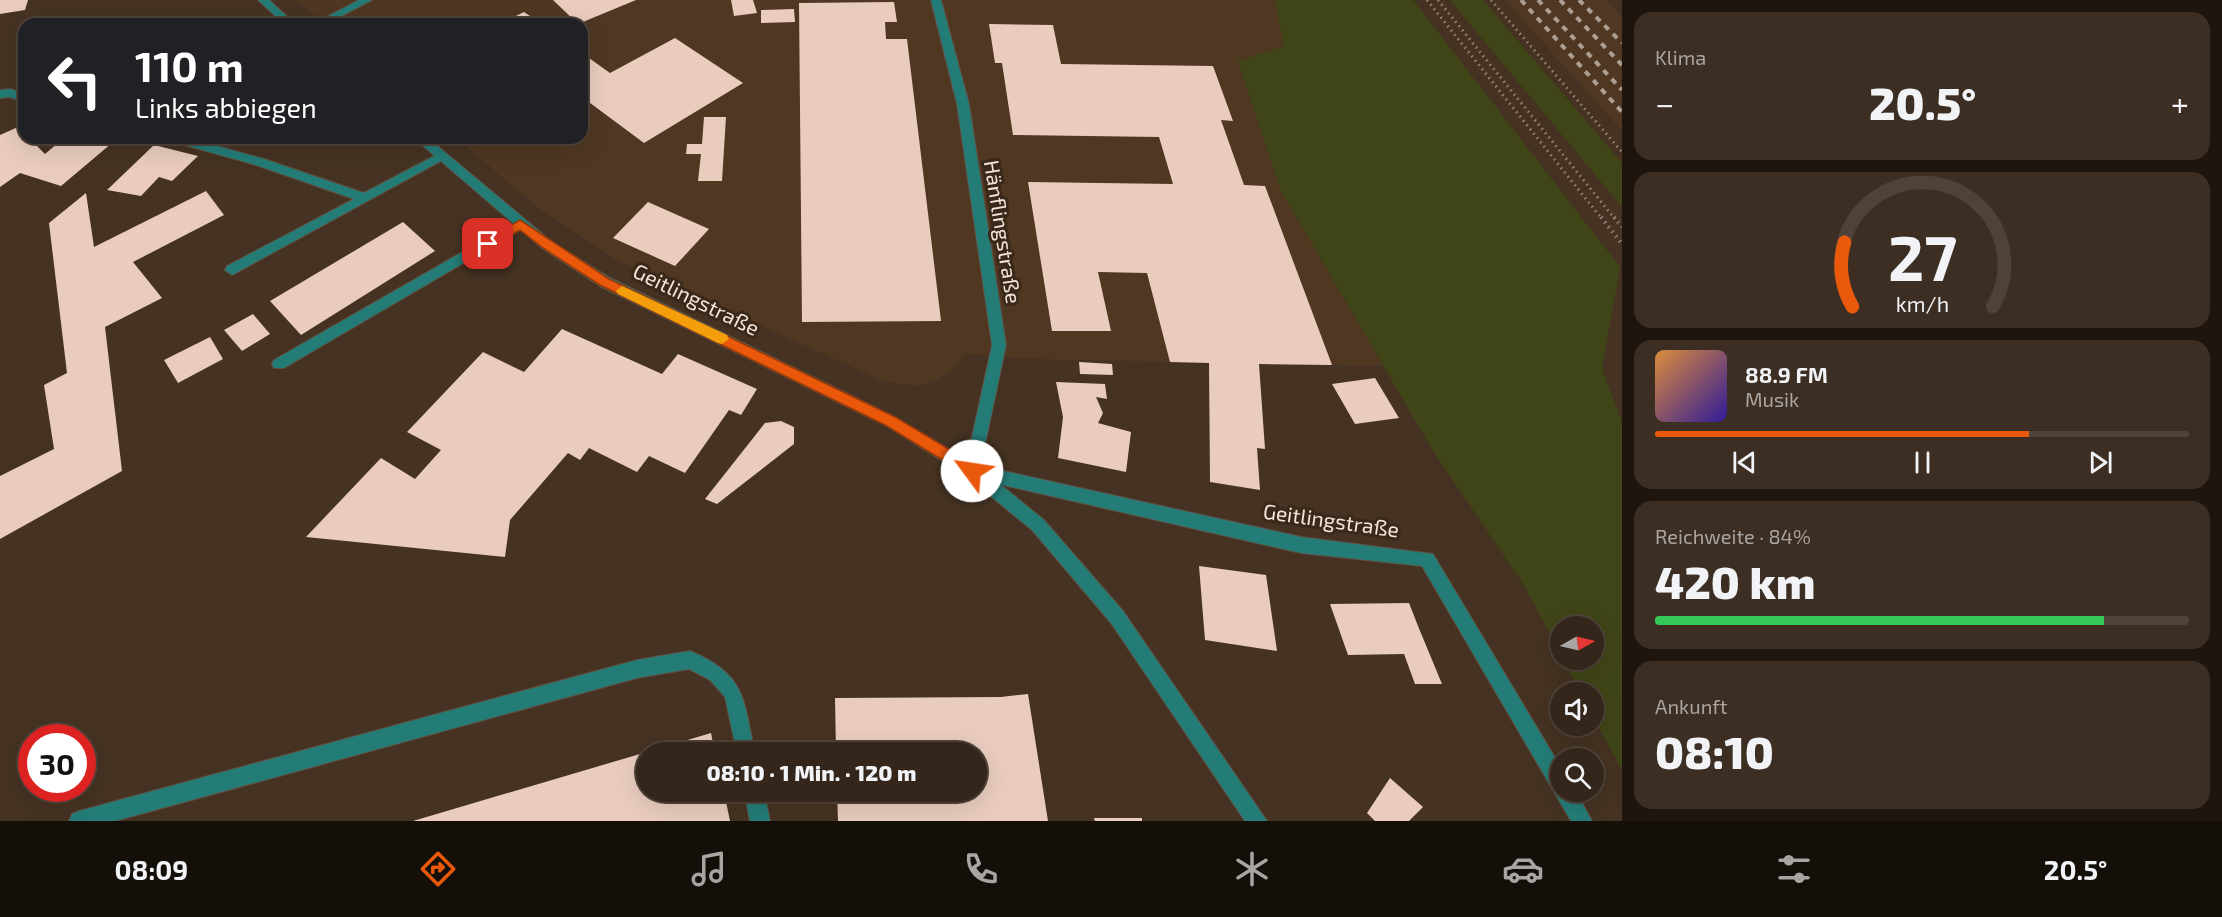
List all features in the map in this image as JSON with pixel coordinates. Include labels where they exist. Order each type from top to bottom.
[{"type":"street","points":[[263,0],[283,18]]},
{"type":"street","points":[[330,18],[367,0]]},
{"type":"street","name":"Hänflingstraße","points":[[936,0],[963,104],[999,345],[972,471]]},
{"type":"street","points":[[0,94],[11,93],[18,96]]},
{"type":"street","points":[[196,144],[260,162],[364,198]]},
{"type":"street","name":"Geitlingstraße","points":[[427,144],[520,224],[547,245],[604,282],[892,422],[972,471],[1038,525],[1117,617],[1257,821]]},
{"type":"street","points":[[232,270],[442,157]]},
{"type":"street","points":[[279,364],[520,224]]},
{"type":"street","name":"Geitlingstraße","points":[[972,471],[1301,545],[1426,559],[1550,767]]},
{"type":"street","points":[[79,821],[637,669],[690,660],[716,674],[733,693],[744,742]]},
{"type":"street","points":[[756,802],[760,821]]},
{"type":"street","points":[[1570,802],[1582,821]]},
{"type":"path","points":[[1427,0],[1622,244]]},
{"type":"path","points":[[1438,0],[1622,227]]},
{"type":"path","points":[[1491,0],[1622,152]]},
{"type":"shaded area","points":[[296,0],[1275,0],[1285,46],[1238,61],[1280,189],[1383,366],[1031,359],[965,354],[953,370],[936,380],[916,386],[885,382],[616,260],[537,207],[464,144],[588,144],[588,18],[317,18]]},
{"type":"shaded area","points":[[1505,0],[1606,0],[1622,16],[1622,131]]},
{"type":"green space","points":[[1275,0],[1413,0],[1620,267],[1602,369],[1622,422],[1622,771],[1604,736],[1604,682],[1575,682],[1569,670],[1604,670],[1604,616],[1550,616],[1550,634],[1525,587],[1432,449],[1280,189],[1238,61],[1284,46]]},
{"type":"green space","points":[[1450,0],[1483,0],[1622,163],[1622,207]]},
{"type":"building","points":[[0,0],[28,0],[25,10],[0,14]]},
{"type":"building","points":[[553,0],[636,0],[588,20],[588,18],[572,18]]},
{"type":"building","points":[[731,0],[753,0],[757,13],[734,16]]},
{"type":"building","points":[[894,2],[897,22],[885,22],[886,39],[907,39],[941,321],[802,322],[799,3]]},
{"type":"building","points":[[794,9],[795,22],[761,23],[761,10]]},
{"type":"building","points":[[524,12],[533,18],[512,18]]},
{"type":"building","points":[[989,24],[1053,25],[1061,64],[1213,66],[1233,121],[1221,120],[1244,185],[1265,186],[1332,365],[1259,364],[1265,449],[1257,448],[1260,490],[1210,482],[1209,363],[1170,362],[1147,273],[1098,272],[1111,331],[1052,331],[1028,182],[1173,184],[1159,137],[1013,135],[1002,63],[995,63]]},
{"type":"building","points":[[675,38],[743,83],[644,143],[588,101],[588,57],[610,73]]},
{"type":"building","points":[[704,117],[726,117],[722,181],[698,181],[701,154],[686,154],[687,144],[702,144]]},
{"type":"building","points":[[18,127],[18,144],[35,144],[45,154],[57,144],[111,144],[61,186],[20,173],[0,187],[0,135]]},
{"type":"building","points":[[154,145],[198,156],[172,181],[159,177],[141,196],[107,190]]},
{"type":"building","points":[[206,191],[224,215],[133,262],[162,298],[105,327],[122,471],[0,539],[0,476],[54,449],[44,385],[67,373],[49,223],[86,193],[94,247]]},
{"type":"building","points":[[648,202],[709,229],[675,266],[613,238]]},
{"type":"building","points":[[403,222],[435,251],[301,335],[270,301]]},
{"type":"building","points":[[253,314],[270,334],[242,351],[224,330]]},
{"type":"building","points":[[562,329],[662,374],[678,354],[757,389],[741,415],[729,410],[685,473],[649,456],[637,472],[589,448],[580,460],[568,453],[510,520],[505,557],[306,537],[381,458],[415,479],[441,450],[407,432],[483,352],[524,372]]},
{"type":"building","points":[[210,337],[223,359],[178,383],[164,360]]},
{"type":"building","points":[[1079,362],[1112,364],[1113,375],[1080,374]]},
{"type":"building","points":[[1375,378],[1399,418],[1355,424],[1332,384]]},
{"type":"building","points":[[1056,382],[1105,384],[1107,399],[1096,397],[1103,413],[1098,423],[1131,432],[1126,472],[1058,458],[1063,417]]},
{"type":"building","points":[[781,421],[794,427],[794,444],[717,504],[705,499],[765,423]]},
{"type":"building","points":[[1199,566],[1266,575],[1277,651],[1205,640]]},
{"type":"building","points":[[1409,603],[1442,684],[1415,684],[1404,654],[1348,655],[1330,604]]},
{"type":"building","points":[[1028,694],[1048,821],[838,821],[837,802],[987,802],[987,742],[836,742],[835,698],[1001,697]]},
{"type":"building","points":[[711,733],[713,742],[681,742]]},
{"type":"building","points":[[636,755],[636,802],[726,802],[730,821],[413,821]]},
{"type":"building","points":[[1390,778],[1423,807],[1409,821],[1375,821],[1367,813]]},
{"type":"building","points":[[1094,818],[1142,818],[1142,821],[1095,821]]},
{"type":"railway","points":[[1521,0],[1622,112]]},
{"type":"railway","points":[[1538,0],[1622,90]]},
{"type":"railway","points":[[1560,0],[1622,65]]},
{"type":"railway","points":[[1579,0],[1622,43]]},
{"type":"slow traffic","points":[[622,291],[722,339]]},
{"type":"route","points":[[488,244],[520,224],[547,245],[604,282],[892,422],[972,471]]}]
